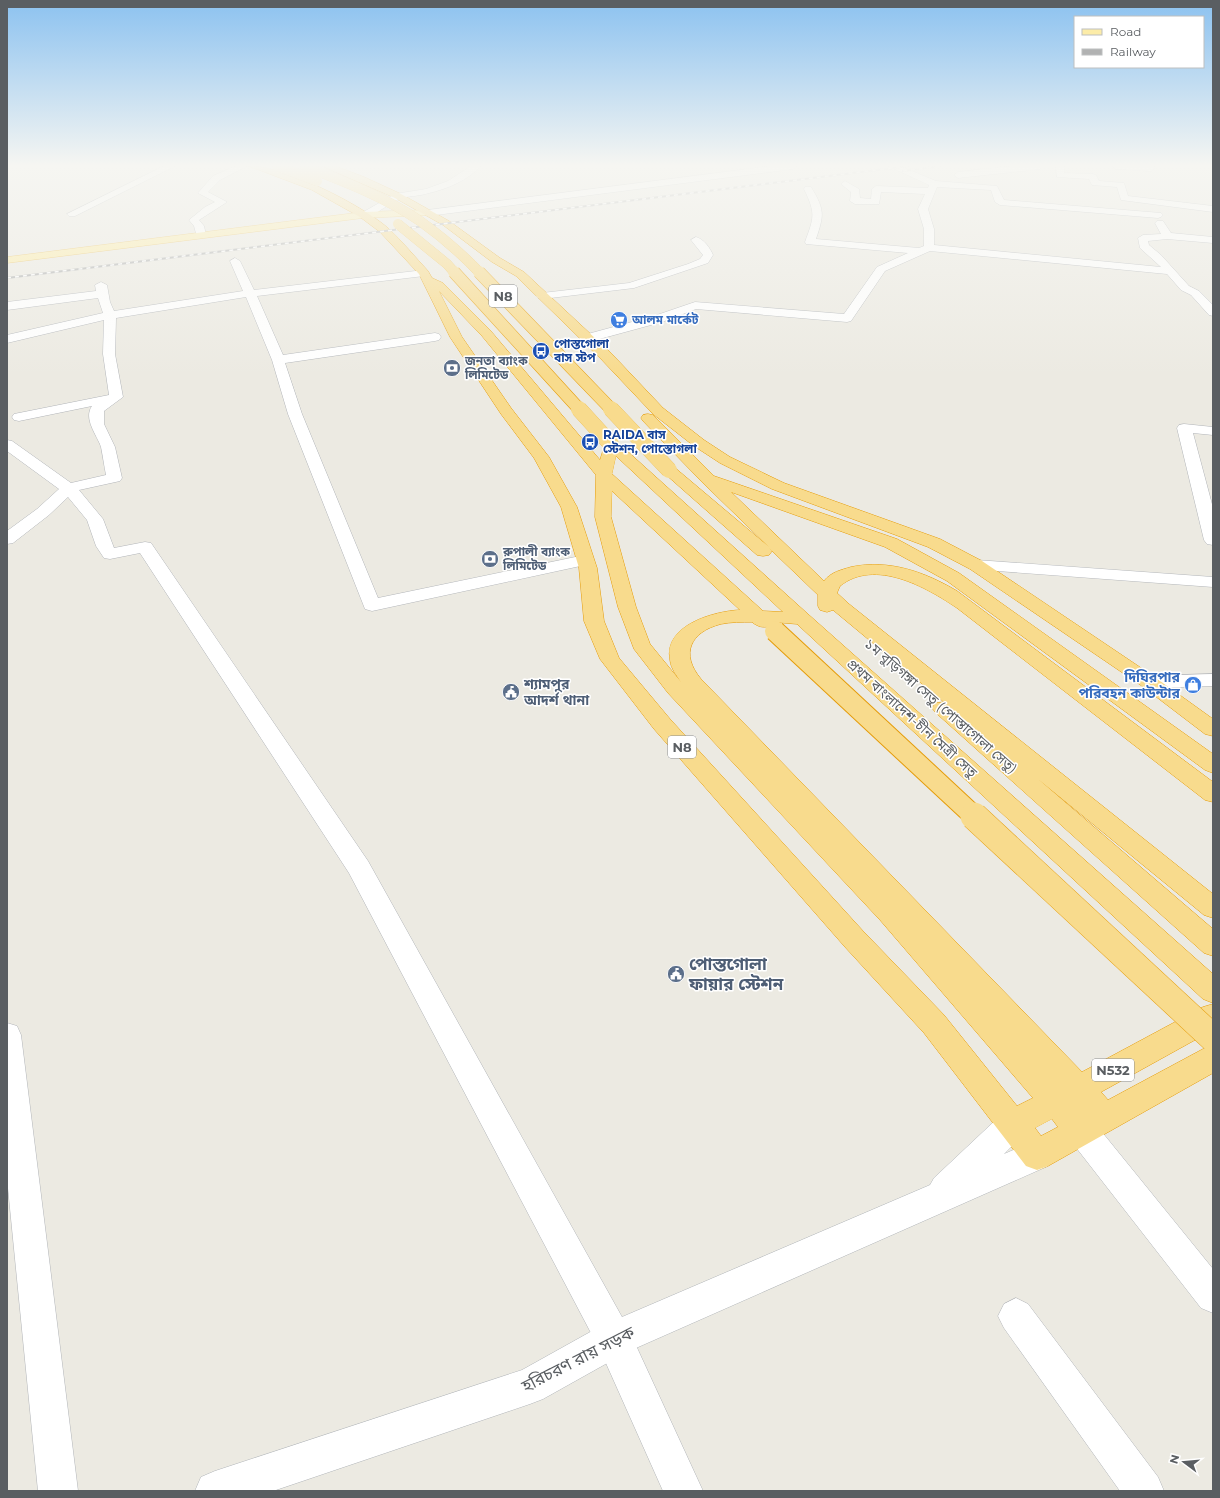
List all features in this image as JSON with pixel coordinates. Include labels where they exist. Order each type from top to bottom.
[{"type":"highway","name":"N8","points":[[389,236],[426,276],[456,337],[506,411],[541,457],[569,506],[588,568],[594,621],[610,659],[668,730],[854,939],[934,1024],[1037,1155]]},
{"type":"highway","name":"N8","points":[[414,236],[447,264],[611,444]]},
{"type":"highway","name":"N8","points":[[438,236],[468,260],[669,470]]},
{"type":"highway","name":"N8","points":[[463,236],[496,260],[520,274],[588,338],[658,411],[699,444],[725,460],[778,486],[934,543],[976,565],[1149,682],[1213,729]]},
{"type":"highway","points":[[496,260],[498,266],[547,317]]},
{"type":"highway","points":[[426,276],[440,285],[486,333],[604,475],[767,624],[1213,1038]]},
{"type":"highway","points":[[636,406],[832,602],[1213,908]]},
{"type":"highway","points":[[611,444],[604,475],[603,517],[627,607],[641,645],[676,688],[889,913],[1068,1095]]},
{"type":"highway","name":"প্রথম বাংলাদেশ-চীন মৈত্রী সেতু","points":[[611,444],[1213,991]]},
{"type":"highway","points":[[669,470],[708,479],[891,543],[953,577],[1213,765]]},
{"type":"highway","name":"১ম বুড়িগঙ্গা সেতু (পোস্তাগোলা সেতু)","points":[[669,470],[832,602],[1213,945]]},
{"type":"highway","points":[[832,602],[833,582],[846,574],[871,570],[892,571],[906,574],[940,588],[964,604],[1213,794]]},
{"type":"highway","points":[[802,619],[767,624],[716,619],[702,623],[686,635],[680,645],[678,657],[685,674],[1093,1124]]},
{"type":"highway","name":"N532","points":[[1012,1125],[1213,1016]]},
{"type":"highway","name":"N532","points":[[1037,1155],[1213,1058]]},
{"type":"main road","points":[[7,260],[195,236]]},
{"type":"street","points":[[812,236],[810,242],[924,249],[1169,271]]},
{"type":"street","points":[[924,249],[927,236]]},
{"type":"street","points":[[1213,240],[1167,236],[1143,238],[1142,241],[1144,246],[1157,257],[1185,288],[1194,293],[1213,312]]},
{"type":"street","points":[[542,296],[630,286],[692,266],[704,261],[708,255],[705,249],[696,240]]},
{"type":"street","points":[[588,338],[658,319],[695,305],[847,318],[881,269],[924,249]]},
{"type":"street","points":[[235,261],[278,360],[295,414],[372,605],[585,560]]},
{"type":"street","points":[[7,339],[110,316],[250,293],[426,276]]},
{"type":"street","points":[[7,306],[101,289],[110,316],[109,354],[116,397]]},
{"type":"street","points":[[278,360],[436,337]]},
{"type":"street","points":[[11,417],[116,397]]},
{"type":"street","points":[[7,539],[70,488],[114,478],[108,447],[98,424],[97,409],[116,397]]},
{"type":"street","points":[[1213,432],[1184,428],[1213,540]]},
{"type":"street","points":[[7,444],[70,488],[96,520],[104,549],[110,554],[145,547],[359,868],[614,1339],[683,1491]]},
{"type":"street","points":[[976,565],[1213,582]]},
{"type":"street","points":[[1149,682],[1213,680]]},
{"type":"street","points":[[7,1035],[58,1491]]},
{"type":"street","points":[[1093,1124],[1213,1296]]},
{"type":"street","name":"হরিচরণ রায় সড়ক","points":[[932,1201],[1012,1125]]},
{"type":"street","name":"হরিচরণ রায় সড়ক","points":[[214,1491],[530,1386],[614,1339],[1037,1155]]},
{"type":"street","points":[[1016,1316],[1144,1491]]},
{"type":"railway","points":[[7,278],[346,236]]},
{"type":"place","name":"আলম মার্কেট","points":[[619,320]]},
{"type":"place","name":"পোস্তগোলা বাস স্টপ","points":[[541,351]]},
{"type":"place","name":"জনতা ব্যাংক লিমিটেড","points":[[452,368]]},
{"type":"place","name":"RAIDA বাস স্টেশন, পোস্তোগলা","points":[[590,442]]},
{"type":"place","name":"রুপালী ব্যাংক লিমিটেড","points":[[490,559]]},
{"type":"place","name":"দিঘিরপার পরিবহন কাউন্টার","points":[[1193,685]]},
{"type":"place","name":"শ্যামপুর আদর্শ থানা","points":[[511,692]]},
{"type":"place","name":"পোস্তগোলা ফায়ার স্টেশন","points":[[676,974]]}]
